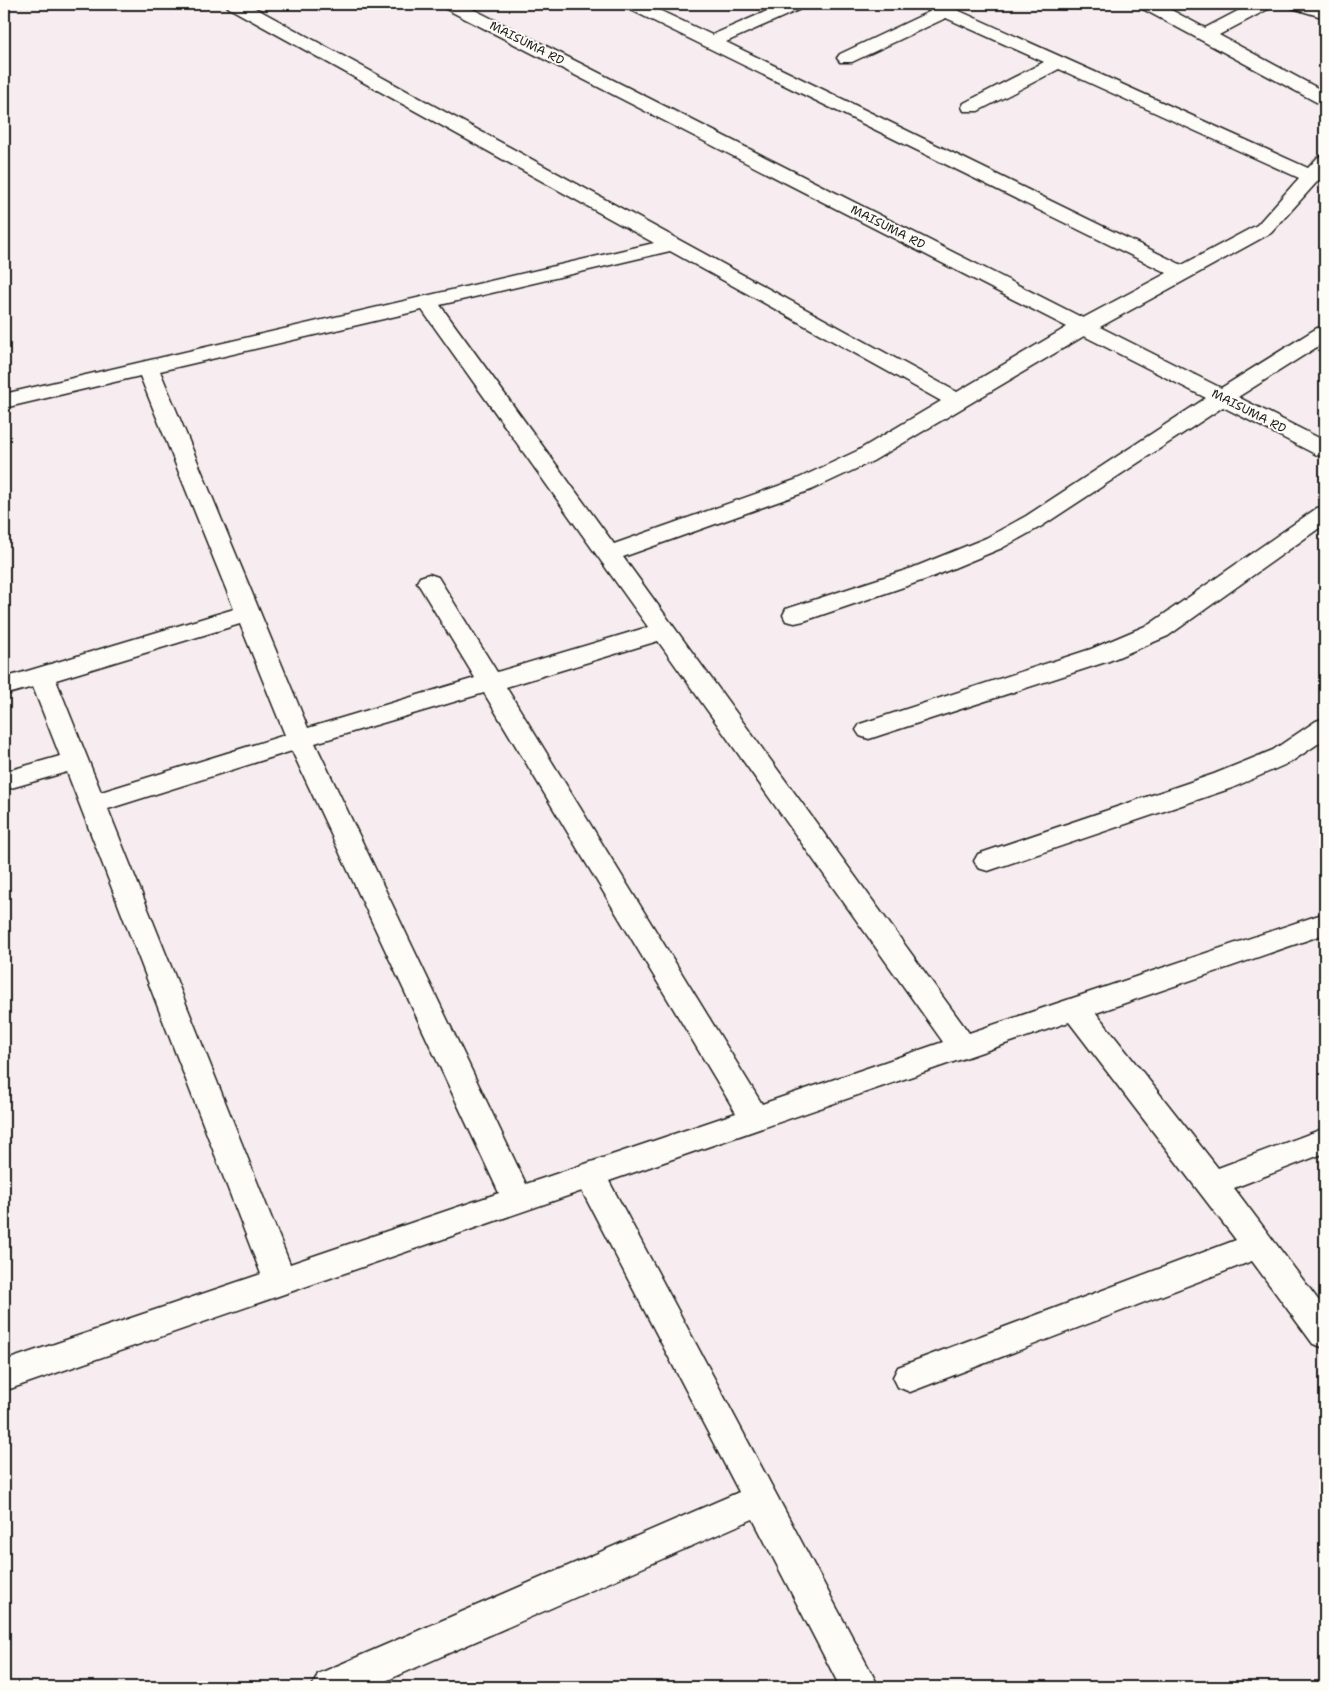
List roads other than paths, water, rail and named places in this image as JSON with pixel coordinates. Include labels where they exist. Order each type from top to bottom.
[{"type":"street","points":[[235,4],[959,402]]},
{"type":"street","name":"MAISUMA RD","points":[[450,4],[1325,450]]},
{"type":"street","points":[[633,4],[1183,273]]},
{"type":"street","points":[[712,42],[797,4]]},
{"type":"street","points":[[1147,4],[1325,99]]},
{"type":"street","points":[[1205,35],[1264,4]]},
{"type":"street","points":[[1298,4],[1325,13]]},
{"type":"street","points":[[608,554],[803,485],[865,456],[1084,327],[1264,229],[1318,169],[1059,62],[938,7],[846,58]]},
{"type":"street","points":[[971,107],[1059,62]]},
{"type":"street","points":[[4,401],[671,244]]},
{"type":"street","points":[[427,302],[963,1047]]},
{"type":"street","points":[[795,615],[921,573],[994,543],[1034,521],[1222,397],[1325,333]]},
{"type":"street","points":[[147,368],[300,739],[518,1199]]},
{"type":"street","points":[[870,730],[1100,655],[1159,630],[1325,513]]},
{"type":"street","points":[[429,582],[755,1118]]},
{"type":"street","points":[[4,687],[249,613]]},
{"type":"street","points":[[93,804],[300,739],[664,631]]},
{"type":"street","points":[[42,676],[280,1280]]},
{"type":"street","points":[[988,861],[1223,781],[1282,756],[1325,727]]},
{"type":"street","points":[[4,781],[75,761]]},
{"type":"street","points":[[4,1376],[1325,923]]},
{"type":"street","points":[[1075,1008],[1212,1183],[1325,1334]]},
{"type":"street","points":[[1212,1183],[1325,1140]]},
{"type":"street","points":[[590,1175],[860,1687]]},
{"type":"street","points":[[910,1378],[1259,1245]]},
{"type":"street","points":[[331,1687],[761,1499]]}]
